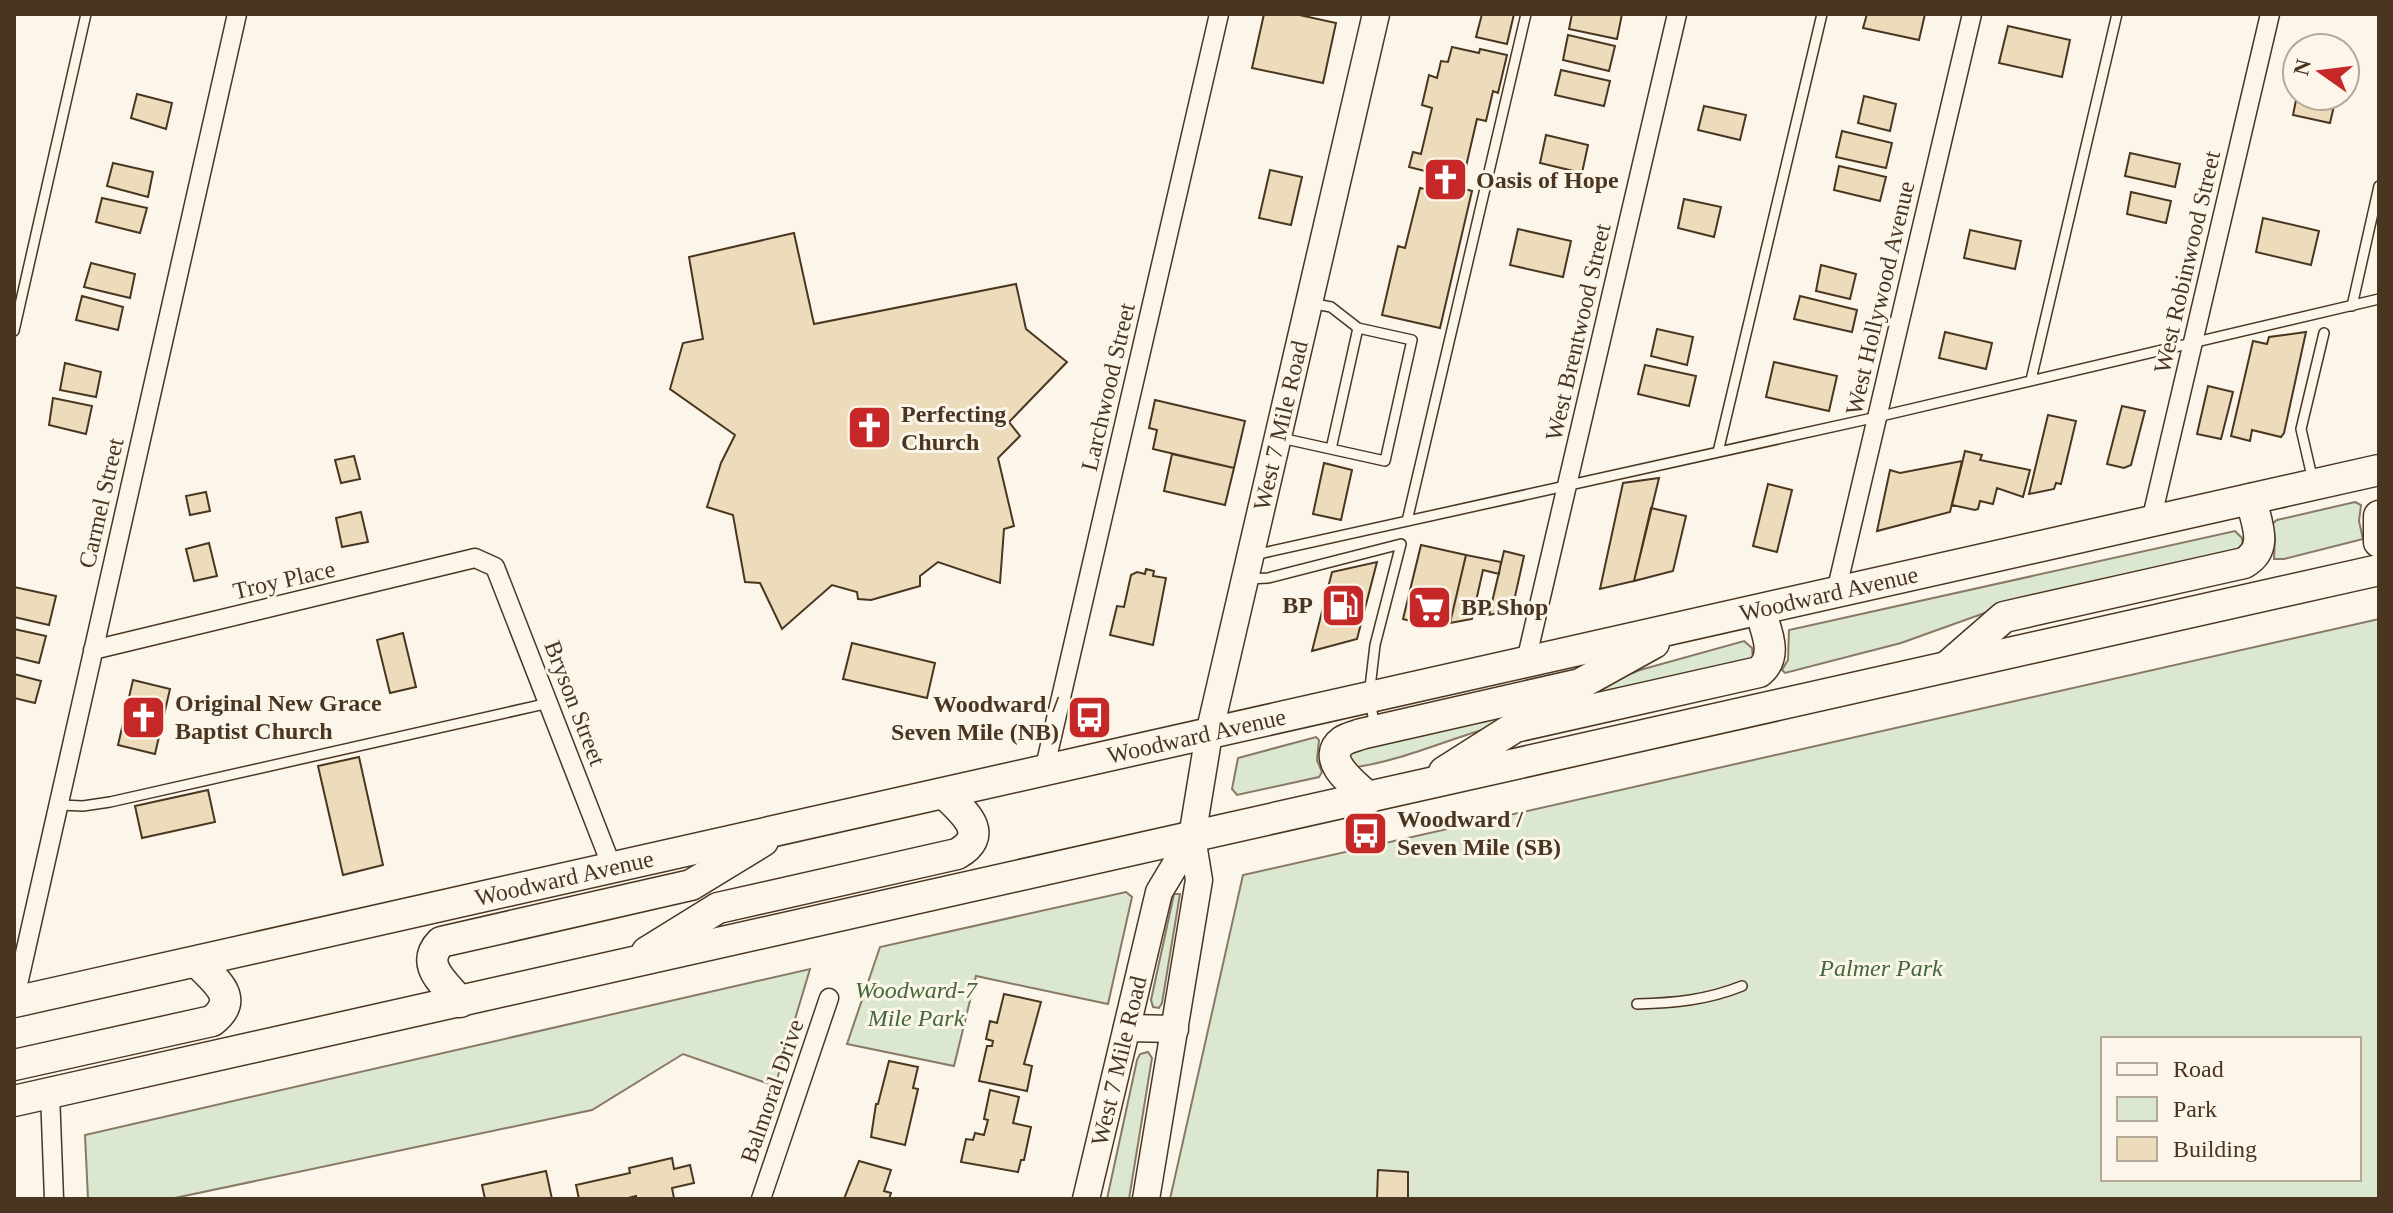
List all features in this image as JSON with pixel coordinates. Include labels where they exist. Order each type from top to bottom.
[{"type":"main road","name":"West 7 Mile Road","points":[[1146,1199],[1199,880],[1192,837],[1209,734],[1376,14]]},
{"type":"main road","name":"Woodward Avenue","points":[[14,1002],[2379,470]]},
{"type":"main road","points":[[1946,668],[2004,617],[2244,563],[2255,555],[2260,543],[2251,499]]},
{"type":"main road","points":[[2379,516],[2379,542]]},
{"type":"main road","points":[[14,1101],[2379,570]]},
{"type":"main road","points":[[1423,785],[1515,727],[1759,672],[1769,660],[1770,653],[1760,610]]},
{"type":"main road","points":[[1369,798],[1335,763],[1335,752],[1342,741],[1580,684],[1680,628]]},
{"type":"main road","points":[[629,964],[718,908],[957,854],[969,847],[974,835],[971,823],[945,794]]},
{"type":"main road","points":[[460,1002],[434,970],[431,959],[434,949],[441,942],[691,885],[781,829]]},
{"type":"main road","name":"West 7 Mile Road","points":[[1086,1199],[1159,892],[1192,837]]},
{"type":"main road","points":[[14,1065],[212,1021],[223,1012],[225,993],[197,962]]},
{"type":"main road","points":[[1127,1028],[1175,1029]]},
{"type":"street","name":"Carmel Street","points":[[14,1002],[237,14]]},
{"type":"street","name":"Larchwood Street","points":[[1044,771],[1219,14]]},
{"type":"street","name":"West Brentwood Street","points":[[1526,661],[1677,14]]},
{"type":"street","name":"West Hollywood Avenue","points":[[1836,592],[1972,14]]},
{"type":"street","name":"West Robinwood Street","points":[[2151,521],[2270,14]]},
{"type":"street","name":"Troy Place","points":[[93,650],[475,558],[486,561]]},
{"type":"street","name":"Bryson Street","points":[[486,561],[495,567],[612,867]]},
{"type":"street","name":"Balmoral Drive","points":[[761,1199],[829,998]]},
{"type":"street","points":[[50,1093],[54,1199]]},
{"type":"lane","points":[[14,331],[86,14]]},
{"type":"lane","points":[[1407,521],[1526,14]]},
{"type":"lane","points":[[1718,452],[1822,14]]},
{"type":"lane","points":[[2031,380],[2117,14]]},
{"type":"lane","points":[[2352,306],[2379,186]]},
{"type":"lane","points":[[1248,567],[1407,521],[1568,481],[1877,417],[2379,299]]},
{"type":"lane","points":[[1278,437],[1385,461],[1392,431],[1412,340],[1358,328],[1331,307],[1309,303]]},
{"type":"lane","points":[[1331,449],[1358,328]]},
{"type":"lane","points":[[2314,485],[2301,429],[2324,333]]},
{"type":"lane","points":[[1248,567],[1268,578],[1401,544],[1375,645],[1369,696],[1376,731]]},
{"type":"lane","points":[[60,805],[110,802],[549,703]]},
{"type":"lane","points":[[1637,1004],[1685,1003],[1717,996],[1742,986]]},
{"type":"green space","points":[[2355,502],[2361,505],[2359,521],[2363,539],[2274,559],[2272,524],[2277,520]]},
{"type":"green space","points":[[2235,531],[2242,538],[2243,547],[2239,553],[1993,610],[1901,643],[1785,673],[1782,670],[1788,660],[1789,630]]},
{"type":"green space","name":"Palmer Park","points":[[2379,619],[2379,1199],[1170,1199],[1243,875]]},
{"type":"green space","points":[[1744,641],[1752,648],[1753,658],[1475,732],[1391,760],[1357,767],[1350,762],[1348,754],[1352,745],[1610,682],[1640,670]]},
{"type":"green space","points":[[1316,737],[1319,740],[1317,760],[1322,772],[1319,777],[1237,795],[1232,789],[1238,758]]},
{"type":"green space","name":"Woodward-7 Mile Park","points":[[1126,892],[1132,897],[1108,1004],[976,976],[954,1066],[847,1044],[880,947]]},
{"type":"green space","points":[[1174,894],[1180,894],[1159,1008],[1153,1007],[1151,1000]]},
{"type":"green space","points":[[810,969],[775,1086],[683,1054],[592,1110],[170,1199],[88,1199],[85,1135]]},
{"type":"green space","points":[[1148,1052],[1152,1058],[1129,1199],[1107,1199],[1137,1060],[1140,1054]]},
{"type":"building","points":[[1264,14],[1295,14],[1336,23],[1323,83],[1252,68]]},
{"type":"building","points":[[1482,14],[1514,14],[1507,44],[1476,37]]},
{"type":"building","points":[[1572,14],[1622,14],[1617,39],[1569,29]]},
{"type":"building","points":[[1867,14],[1925,14],[1919,40],[1863,28]]},
{"type":"building","points":[[2008,26],[2070,40],[2062,77],[1999,63]]},
{"type":"building","points":[[1568,35],[1615,46],[1609,71],[1563,60]]},
{"type":"building","name":"Oasis of Hope","points":[[1452,47],[1507,55],[1498,93],[1493,91],[1486,121],[1477,119],[1461,188],[1472,191],[1440,328],[1382,315],[1398,246],[1405,248],[1420,188],[1425,189],[1429,172],[1409,167],[1413,152],[1421,154],[1432,108],[1422,105],[1429,75],[1437,78],[1441,61],[1448,62]]},
{"type":"building","points":[[1561,70],[1610,81],[1604,106],[1555,95]]},
{"type":"building","points":[[137,94],[172,103],[166,129],[131,118]]},
{"type":"building","points":[[1864,96],[1896,104],[1890,131],[1858,123]]},
{"type":"building","points":[[1704,106],[1746,115],[1740,140],[1698,130]]},
{"type":"building","points":[[2294,112],[2333,112],[2330,123],[2293,115]]},
{"type":"building","points":[[1842,131],[1892,143],[1886,168],[1836,157]]},
{"type":"building","points":[[1546,135],[1588,145],[1582,173],[1540,163]]},
{"type":"building","points":[[2130,153],[2180,164],[2175,187],[2125,176]]},
{"type":"building","points":[[113,163],[153,172],[148,197],[107,186]]},
{"type":"building","points":[[1839,166],[1886,177],[1880,201],[1834,190]]},
{"type":"building","points":[[1270,170],[1302,177],[1291,225],[1259,218]]},
{"type":"building","points":[[2131,192],[2171,201],[2166,223],[2127,214]]},
{"type":"building","points":[[102,198],[147,208],[140,233],[96,222]]},
{"type":"building","points":[[1684,199],[1721,207],[1714,237],[1678,228]]},
{"type":"building","points":[[2263,218],[2319,231],[2311,265],[2256,252]]},
{"type":"building","points":[[1518,229],[1571,241],[1563,277],[1510,265]]},
{"type":"building","points":[[1970,230],[2021,241],[2015,269],[1964,258]]},
{"type":"building","name":"Perfecting Church","points":[[794,233],[814,324],[1016,284],[1026,329],[1067,362],[1009,422],[1020,436],[998,458],[1014,526],[1004,529],[1000,583],[938,562],[920,576],[920,586],[871,600],[858,599],[857,592],[832,585],[782,629],[760,583],[745,582],[733,515],[707,507],[721,463],[735,435],[670,389],[683,343],[703,339],[689,257]]},
{"type":"building","points":[[91,263],[135,274],[130,298],[84,287]]},
{"type":"building","points":[[1821,265],[1856,274],[1850,299],[1816,291]]},
{"type":"building","points":[[82,296],[123,307],[118,330],[76,320]]},
{"type":"building","points":[[1800,296],[1857,310],[1852,332],[1794,319]]},
{"type":"building","points":[[1657,329],[1693,337],[1687,365],[1651,356]]},
{"type":"building","points":[[1945,332],[1992,343],[1986,369],[1939,358]]},
{"type":"building","points":[[2306,332],[2284,433],[2281,437],[2252,430],[2250,441],[2231,436],[2253,341],[2267,344],[2269,337]]},
{"type":"building","points":[[1774,362],[1837,376],[1829,411],[1766,397]]},
{"type":"building","points":[[65,363],[101,372],[96,397],[60,390]]},
{"type":"building","points":[[1645,365],[1696,376],[1689,406],[1638,394]]},
{"type":"building","points":[[2208,386],[2233,392],[2221,439],[2197,434]]},
{"type":"building","points":[[53,398],[92,406],[86,434],[49,425]]},
{"type":"building","points":[[1155,400],[1245,421],[1234,468],[1153,449],[1157,430],[1149,428]]},
{"type":"building","points":[[2122,406],[2145,411],[2131,465],[2124,468],[2107,464]]},
{"type":"building","points":[[2048,415],[2076,421],[2061,484],[2056,483],[2054,489],[2029,494]]},
{"type":"building","points":[[1965,451],[1982,455],[1980,460],[2030,470],[2023,497],[1997,488],[1993,504],[1980,501],[1975,510],[1952,505]]},
{"type":"building","points":[[1172,454],[1234,468],[1225,505],[1164,491]]},
{"type":"building","points":[[354,456],[360,479],[341,483],[335,460]]},
{"type":"building","points":[[1962,461],[1950,512],[1877,531],[1890,470],[1900,473]]},
{"type":"building","points":[[1324,463],[1352,470],[1341,520],[1313,514]]},
{"type":"building","points":[[1659,478],[1634,581],[1600,589],[1623,483]]},
{"type":"building","points":[[1768,484],[1792,490],[1777,552],[1753,546]]},
{"type":"building","points":[[206,492],[210,511],[190,515],[186,496]]},
{"type":"building","points":[[1651,508],[1686,516],[1673,571],[1634,581]]},
{"type":"building","points":[[361,512],[368,542],[342,547],[336,518]]},
{"type":"building","points":[[209,543],[217,576],[194,581],[186,549]]},
{"type":"building","points":[[1421,545],[1466,555],[1450,623],[1434,627],[1403,619]]},
{"type":"building","points":[[1504,551],[1524,556],[1512,610],[1489,615]]},
{"type":"building","points":[[1466,555],[1501,562],[1499,574],[1483,570],[1472,619],[1450,623]]},
{"type":"building","points":[[1377,562],[1357,639],[1312,651],[1332,572]]},
{"type":"building","points":[[1146,569],[1154,571],[1153,576],[1166,578],[1153,645],[1110,635],[1117,606],[1124,607],[1131,575],[1137,572],[1145,574]]},
{"type":"building","points":[[14,587],[56,596],[49,625],[14,617]]},
{"type":"building","points":[[14,629],[46,636],[39,663],[14,657]]},
{"type":"building","points":[[403,633],[416,687],[390,693],[377,640]]},
{"type":"building","points":[[852,643],[935,663],[927,698],[843,679]]},
{"type":"building","points":[[14,674],[41,681],[35,703],[14,698]]},
{"type":"building","name":"Original New Grace Baptist Church","points":[[133,680],[170,689],[155,754],[118,745]]},
{"type":"building","points":[[359,757],[383,865],[343,875],[318,766]]},
{"type":"building","points":[[208,790],[215,822],[142,838],[135,806]]},
{"type":"building","points":[[1004,994],[1041,1002],[1024,1064],[1032,1066],[1027,1091],[979,1081],[987,1046],[992,1046],[993,1041],[986,1039],[990,1021],[997,1023]]},
{"type":"building","points":[[889,1061],[918,1067],[913,1088],[918,1089],[905,1145],[871,1137],[876,1104]]},
{"type":"building","points":[[990,1090],[1019,1097],[1013,1123],[1031,1127],[1024,1160],[1021,1160],[1018,1172],[961,1162],[966,1139],[973,1140],[975,1133],[984,1135]]},
{"type":"building","points":[[672,1158],[674,1169],[690,1165],[694,1183],[672,1188],[674,1198],[579,1199],[576,1185],[630,1173],[629,1168]]},
{"type":"building","points":[[859,1161],[891,1170],[884,1191],[891,1193],[889,1199],[844,1199]]},
{"type":"building","points":[[1378,1170],[1408,1172],[1408,1199],[1377,1199]]},
{"type":"building","points":[[546,1171],[552,1199],[485,1199],[482,1185]]},
{"type":"place","name":"Oasis of Hope","points":[[1445,180]]},
{"type":"place","name":"Perfecting Church","points":[[870,428]]},
{"type":"place","name":"BP","points":[[1344,605]]},
{"type":"place","name":"BP Shop","points":[[1430,607]]},
{"type":"place","name":"Original New Grace Baptist Church","points":[[144,717]]},
{"type":"place","name":"Woodward / Seven Mile (NB)","points":[[1090,718]]},
{"type":"place","name":"Woodward / Seven Mile (SB)","points":[[1366,833]]}]
